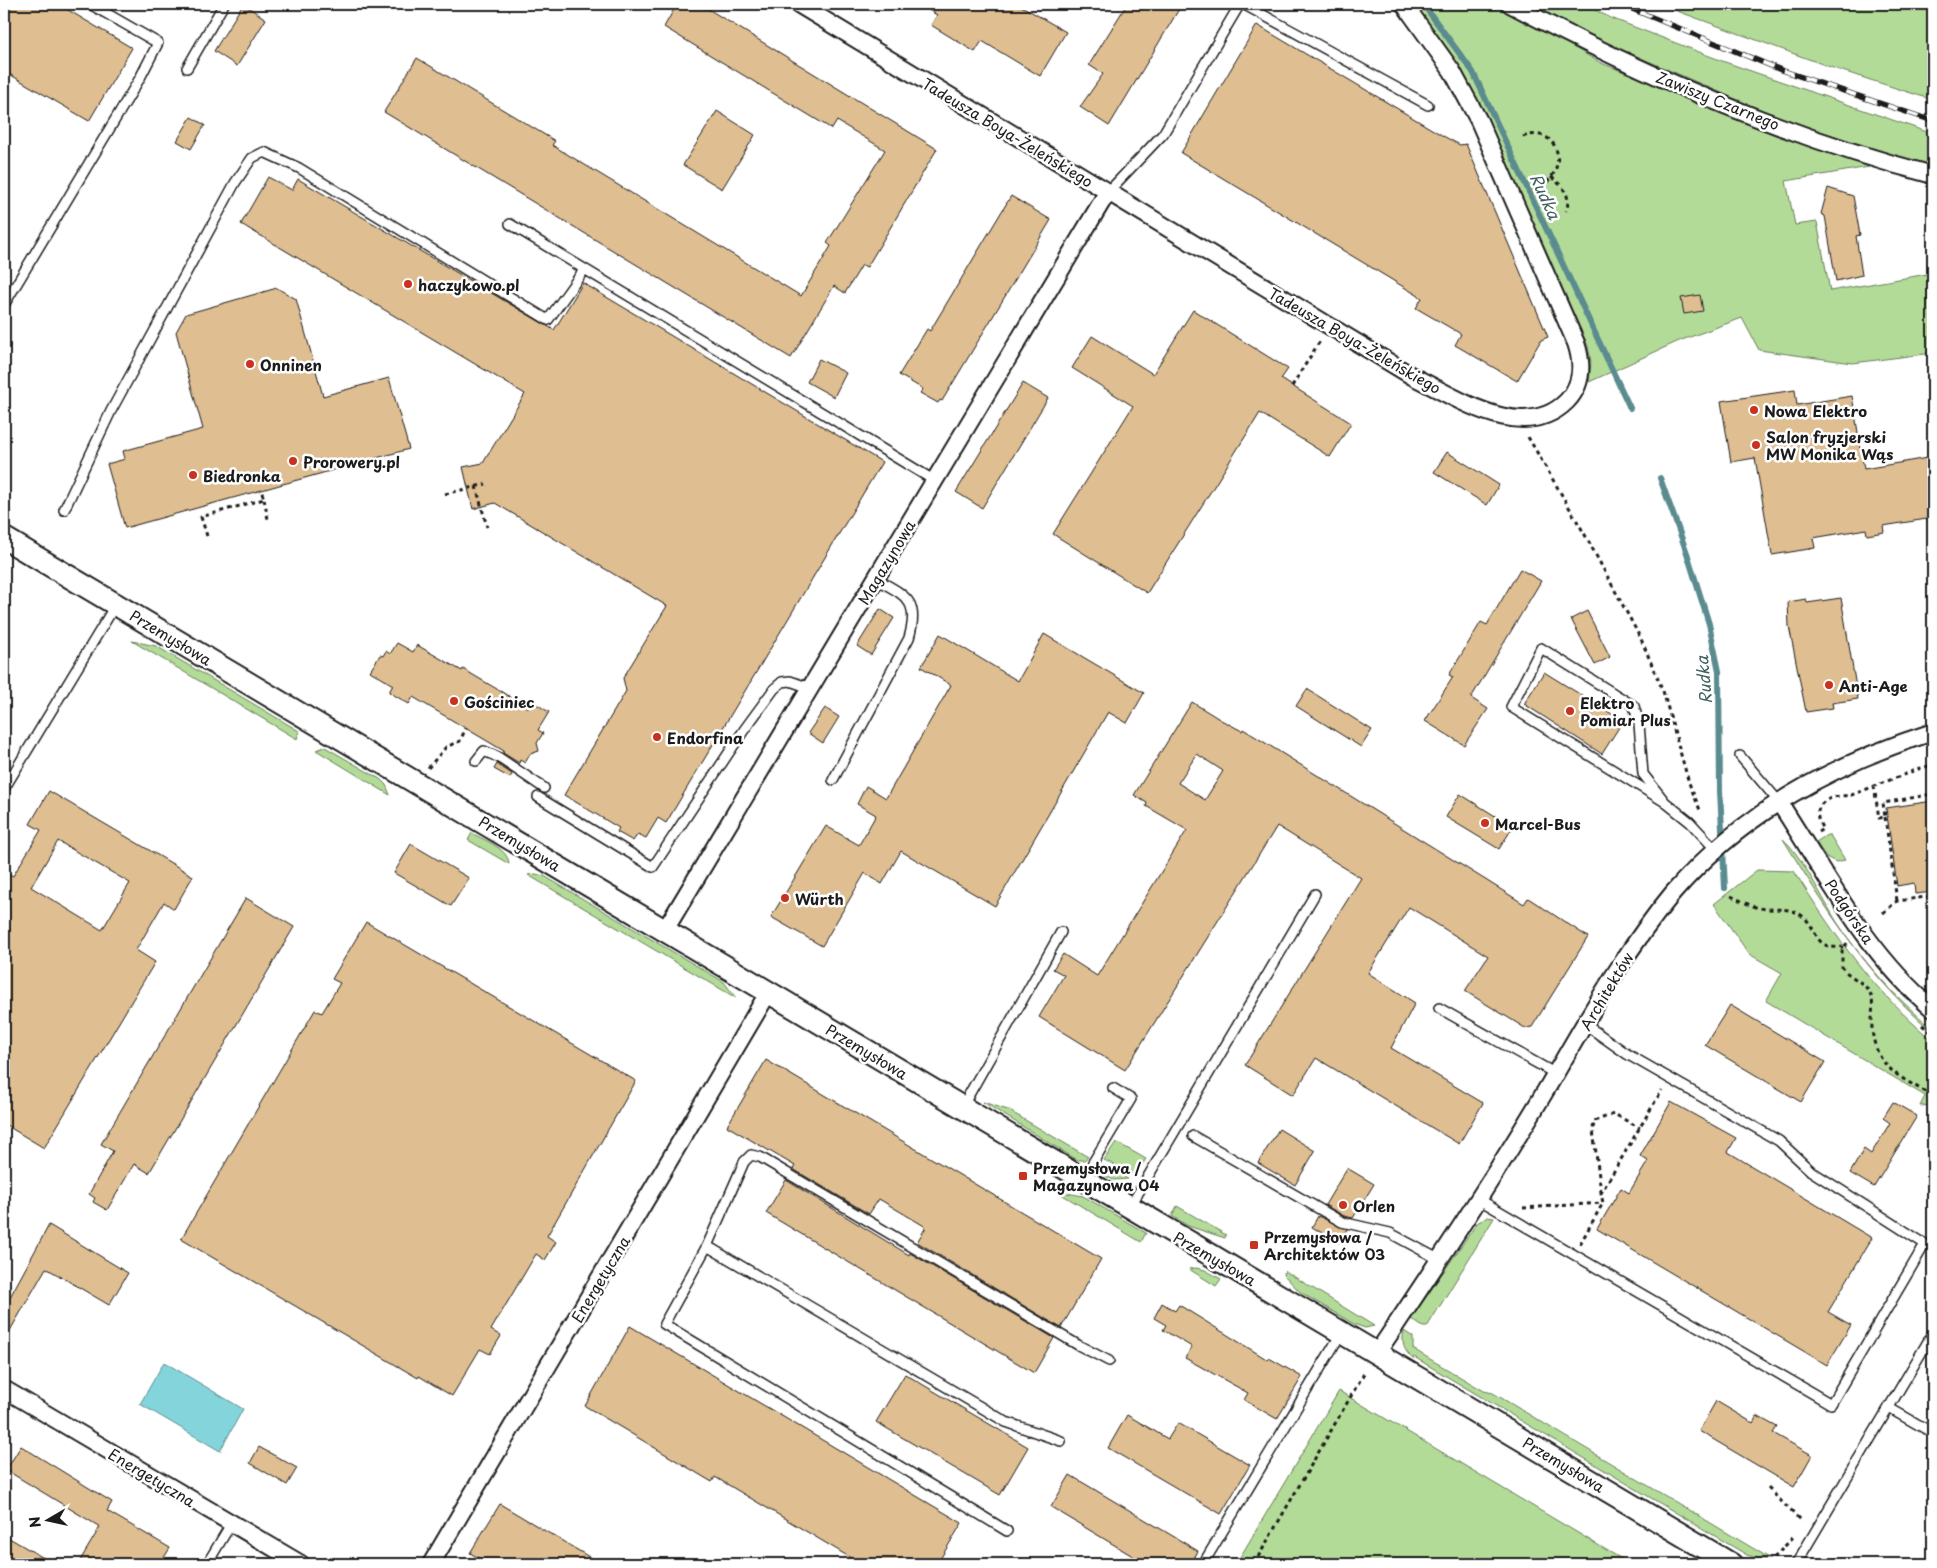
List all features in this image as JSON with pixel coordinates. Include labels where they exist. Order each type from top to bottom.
[{"type":"street","name":"Tadeusza Boya-Żeleńskiego","points":[[798,4],[1412,376],[1494,414],[1524,420],[1544,416],[1569,399],[1579,379],[1581,357],[1556,295],[1479,121],[1452,72],[1404,4]]},
{"type":"street","name":"Zawiszy Czarnego","points":[[1510,4],[1570,36],[1678,85],[1834,145],[1933,175]]},
{"type":"street","name":"Magazynowa","points":[[664,930],[1107,192]]},
{"type":"street","name":"Przemysłowa","points":[[4,538],[416,781],[768,993],[1730,1564]]},
{"type":"street","name":"Architektów","points":[[1377,1353],[1480,1200],[1586,1025],[1613,976],[1642,934],[1674,893],[1710,855],[1733,835],[1779,802],[1840,767],[1933,732]]},
{"type":"street","name":"Podgórska","points":[[1779,802],[1843,905],[1890,967],[1933,1009]]},
{"type":"street","name":"Energetyczna","points":[[431,1564],[768,993]]},
{"type":"street","name":"Energetyczna","points":[[4,1389],[301,1564]]},
{"type":"lane","points":[[4,305],[140,78],[158,43],[90,4]]},
{"type":"lane","points":[[187,68],[224,4]]},
{"type":"lane","points":[[1107,192],[1163,134],[1241,4],[1428,105]]},
{"type":"lane","points":[[64,510],[111,411],[235,183],[252,158],[264,152],[299,168],[548,320],[584,270]]},
{"type":"lane","points":[[510,224],[935,481]]},
{"type":"lane","points":[[833,780],[909,638],[914,622],[913,607],[908,600],[899,592],[876,579]]},
{"type":"lane","points":[[4,789],[116,604]]},
{"type":"lane","points":[[1665,802],[1643,774],[1640,724],[1634,706],[1541,648],[1511,707],[1665,802],[1690,822],[1710,855]]},
{"type":"lane","points":[[538,797],[653,867],[744,730],[774,689],[782,682],[790,681],[810,688]]},
{"type":"lane","points":[[476,761],[484,751],[498,756],[544,788]]},
{"type":"lane","points":[[1740,756],[1779,802]]},
{"type":"lane","points":[[1130,1207],[1315,894]]},
{"type":"lane","points":[[962,1107],[1061,932]]},
{"type":"lane","points":[[1439,1008],[1556,1074]]},
{"type":"lane","points":[[1480,1200],[1831,1404],[1925,1244],[1811,1172],[1779,1141],[1602,1038],[1586,1025]]},
{"type":"lane","points":[[1083,1180],[1131,1099],[1113,1088]]},
{"type":"lane","points":[[1193,1136],[1342,1222],[1390,1233],[1440,1260]]},
{"type":"lane","points":[[1007,1531],[664,1324],[707,1246],[744,1162],[751,1155],[760,1157],[1078,1345],[1109,1361]]},
{"type":"lane","points":[[707,1246],[1006,1422],[1061,1441]]},
{"type":"lane","points":[[1203,1564],[1342,1332]]},
{"type":"lane","points":[[1796,1564],[1933,1334]]},
{"type":"lane","points":[[1889,1408],[1933,1432]]},
{"type":"lane","points":[[207,1564],[231,1524]]},
{"type":"path","points":[[1523,136],[1539,134],[1554,143],[1557,149],[1557,162],[1551,177],[1532,191]]},
{"type":"path","points":[[1551,177],[1566,194],[1568,203],[1566,211]]},
{"type":"path","points":[[1292,386],[1320,340]]},
{"type":"path","points":[[1524,420],[1529,442],[1584,533],[1641,639],[1664,691],[1689,783],[1703,817]]},
{"type":"path","points":[[445,494],[486,484]]},
{"type":"path","points":[[476,486],[487,527]]},
{"type":"path","points":[[261,490],[268,519]]},
{"type":"path","points":[[207,536],[201,516],[264,499]]},
{"type":"path","points":[[416,781],[435,758],[446,748],[460,741],[466,728]]},
{"type":"path","points":[[1823,829],[1816,819],[1816,812],[1820,804],[1839,795],[1849,796],[1920,768],[1933,765]]},
{"type":"path","points":[[1874,786],[1879,818],[1885,817]]},
{"type":"path","points":[[1898,901],[1882,802],[1933,794]]},
{"type":"path","points":[[1732,896],[1760,908],[1782,908],[1795,911],[1807,920],[1820,942],[1830,947],[1843,946],[1847,943]]},
{"type":"path","points":[[1882,913],[1898,901],[1933,896]]},
{"type":"path","points":[[1843,946],[1842,967],[1849,976],[1864,985],[1873,1002],[1872,1030],[1878,1054],[1893,1072],[1933,1096]]},
{"type":"path","points":[[1601,1193],[1670,1078]]},
{"type":"path","points":[[1574,1255],[1603,1203],[1592,1130],[1594,1121],[1614,1114],[1640,1128]]},
{"type":"path","points":[[1500,1213],[1522,1208],[1603,1203]]},
{"type":"path","points":[[1254,1564],[1377,1353]]},
{"type":"path","points":[[1768,1488],[1803,1521],[1793,1537],[1774,1558]]},
{"type":"green space","points":[[1415,4],[1498,4],[1601,63],[1869,167],[1786,181],[1795,225],[1817,222],[1830,291],[1933,273],[1933,353],[1853,363],[1759,350],[1742,318],[1679,341],[1589,382],[1591,362],[1588,346],[1494,134],[1453,56]]},
{"type":"green space","points":[[1528,4],[1583,4],[1611,18],[1725,62],[1933,134],[1933,167],[1784,120],[1602,41]]},
{"type":"green space","points":[[1658,4],[1933,4],[1933,100],[1833,68]]},
{"type":"green space","points":[[132,641],[156,646],[299,731],[297,739]]},
{"type":"green space","points":[[325,747],[380,779],[386,785],[390,795],[316,750]]},
{"type":"green space","points":[[472,833],[500,849],[508,858],[509,864],[468,840]]},
{"type":"green space","points":[[1830,835],[1845,860],[1836,862],[1826,857],[1816,842]]},
{"type":"green space","points":[[1783,839],[1797,855],[1837,922],[1858,951],[1893,992],[1933,1029],[1933,1032],[1889,989],[1869,966],[1850,942]]},
{"type":"green space","points":[[1757,870],[1794,871],[1856,962],[1891,1002],[1933,1041],[1933,1105],[1920,1106],[1925,1096],[1766,1001],[1782,973],[1749,954],[1714,904]]},
{"type":"green space","points":[[528,875],[544,876],[724,982],[736,998]]},
{"type":"green space","points":[[983,1102],[1008,1110],[1088,1157],[1084,1160],[1077,1160]]},
{"type":"green space","points":[[1116,1142],[1146,1159],[1135,1175],[1104,1160]]},
{"type":"green space","points":[[1101,1165],[1128,1179],[1114,1180],[1103,1175]]},
{"type":"green space","points":[[1056,1191],[1083,1196],[1146,1233],[1141,1242]]},
{"type":"green space","points":[[1177,1206],[1226,1235],[1225,1238],[1188,1226],[1172,1216]]},
{"type":"green space","points":[[1487,1217],[1494,1218],[1427,1327],[1423,1327],[1411,1319],[1477,1223]]},
{"type":"green space","points":[[1189,1269],[1205,1270],[1221,1279],[1216,1286]]},
{"type":"green space","points":[[1285,1271],[1374,1326],[1365,1328],[1354,1324],[1300,1292],[1283,1274]]},
{"type":"green space","points":[[1404,1331],[1413,1337],[1413,1349],[1484,1391],[1493,1393],[1771,1559],[1760,1559],[1747,1555],[1414,1357],[1413,1359],[1407,1353],[1404,1346]]},
{"type":"green space","points":[[1339,1391],[1630,1564],[1236,1564]]},
{"type":"water","points":[[164,1362],[243,1409],[220,1451],[140,1404]]},
{"type":"building","points":[[4,4],[58,4],[132,48],[89,121],[4,71]]},
{"type":"building","points":[[243,4],[266,19],[237,66],[214,51]]},
{"type":"building","points":[[677,4],[700,4],[937,149],[867,267],[862,265],[845,293],[834,286],[791,358],[384,112],[417,58],[555,141],[552,145],[801,296],[831,246],[827,243],[885,150],[837,121],[832,129],[664,27]]},
{"type":"building","points":[[918,4],[1018,4],[1066,32],[1040,76],[982,41],[975,52],[931,25],[937,15]]},
{"type":"building","points":[[1127,4],[1182,4],[1109,126],[1080,107],[1103,74],[1089,65]]},
{"type":"building","points":[[1257,25],[1445,137],[1460,145],[1466,144],[1548,337],[1541,340],[1517,381],[1455,345],[1461,334],[1416,308],[1422,298],[1181,153]]},
{"type":"building","points":[[717,111],[755,135],[722,189],[683,165]]},
{"type":"building","points":[[191,117],[205,125],[191,149],[177,141]]},
{"type":"building","points":[[268,177],[292,190],[298,179],[554,330],[583,283],[882,462],[666,823],[658,818],[646,838],[638,834],[633,841],[617,832],[619,828],[564,795],[626,691],[623,678],[667,606],[495,503],[473,509],[463,467],[483,463],[525,394],[241,224]]},
{"type":"building","points":[[1828,188],[1853,196],[1860,235],[1856,236],[1862,275],[1836,281],[1825,216],[1821,214]]},
{"type":"building","points":[[1011,196],[1051,220],[942,401],[940,400],[938,403],[920,393],[923,389],[899,375],[927,329],[930,331]]},
{"type":"building","points":[[277,288],[296,299],[323,396],[389,378],[409,449],[125,528],[107,464],[125,459],[123,451],[203,429],[176,332],[186,314]]},
{"type":"building","points":[[1700,295],[1703,311],[1684,314],[1681,298]]},
{"type":"building","points":[[1193,310],[1288,369],[1281,379],[1351,423],[1330,457],[1260,413],[1147,593],[1053,534],[1133,406],[1072,368],[1092,336],[1153,374]]},
{"type":"building","points":[[819,359],[846,373],[834,397],[807,382]]},
{"type":"building","points":[[1023,383],[1048,398],[982,508],[956,492]]},
{"type":"building","points":[[1795,390],[1797,405],[1852,396],[1864,469],[1933,457],[1933,518],[1883,526],[1884,532],[1867,535],[1866,529],[1813,538],[1815,548],[1772,555],[1755,458],[1731,462],[1721,401]]},
{"type":"building","points":[[1447,452],[1499,485],[1487,505],[1434,472]]},
{"type":"building","points":[[1520,569],[1541,581],[1471,698],[1488,709],[1464,745],[1425,721],[1453,677],[1449,675],[1481,622],[1487,625]]},
{"type":"building","points":[[1841,598],[1858,699],[1832,703],[1833,708],[1806,712],[1789,626],[1788,602],[1806,599],[1807,603]]},
{"type":"building","points":[[880,609],[894,618],[871,655],[857,646]]},
{"type":"building","points":[[1587,611],[1610,657],[1595,665],[1571,619]]},
{"type":"building","points":[[940,634],[1018,681],[1044,634],[1144,693],[1127,723],[1108,712],[995,906],[901,851],[882,884],[865,873],[822,946],[771,917],[826,826],[859,845],[876,815],[857,804],[866,786],[886,798],[951,685],[921,667]]},
{"type":"building","name":"Gościniec","points":[[397,643],[413,652],[417,645],[462,671],[463,669],[529,708],[533,702],[549,712],[538,730],[543,733],[537,743],[539,751],[530,754],[525,763],[520,760],[519,763],[503,753],[504,751],[413,697],[409,704],[389,692],[393,685],[370,671],[380,655],[383,656],[386,651],[390,654]]},
{"type":"building","points":[[1544,672],[1623,721],[1602,754],[1524,704]]},
{"type":"building","points":[[1307,689],[1372,730],[1361,747],[1296,706]]},
{"type":"building","points":[[1192,702],[1221,720],[1242,731],[1243,729],[1524,904],[1528,898],[1588,937],[1532,1027],[1525,1028],[1465,991],[1488,956],[1409,907],[1368,973],[1415,1003],[1391,1048],[1483,1103],[1459,1144],[1316,1058],[1293,1095],[1245,1065],[1361,878],[1277,826],[1125,1070],[1039,1017],[1064,975],[1053,969],[1063,954],[1097,976],[1187,830],[1146,806],[1147,803],[1134,795]],"holes":[[[1197,754],[1223,771],[1205,800],[1178,783]]]},
{"type":"building","points":[[825,708],[839,717],[823,743],[808,733]]},
{"type":"building","points":[[497,764],[512,774],[510,778],[494,769]]},
{"type":"building","points":[[49,791],[193,876],[174,909],[164,902],[136,950],[155,962],[44,1148],[4,1124],[4,871],[13,876],[41,830],[30,824]],"holes":[[[58,841],[130,883],[102,930],[31,887]]]},
{"type":"building","points":[[1460,794],[1513,827],[1499,849],[1446,817]]},
{"type":"building","points":[[1933,801],[1933,892],[1915,894],[1914,883],[1897,886],[1886,808]]},
{"type":"building","points":[[411,844],[469,878],[451,906],[394,873]]},
{"type":"building","points":[[246,898],[294,927],[149,1173],[134,1164],[107,1210],[93,1202],[95,1198],[89,1194],[113,1151],[101,1144]]},
{"type":"building","points":[[366,922],[636,1081],[547,1236],[556,1242],[545,1260],[536,1254],[491,1330],[501,1336],[490,1354],[480,1349],[452,1396],[181,1239],[315,1010],[322,1013],[340,983],[332,979]]},
{"type":"building","points":[[1730,1005],[1825,1062],[1801,1102],[1705,1045]]},
{"type":"building","points":[[766,1060],[1101,1259],[1061,1328],[917,1242],[926,1227],[879,1199],[869,1214],[793,1169],[795,1166],[727,1126]]},
{"type":"building","points":[[1671,1102],[1736,1138],[1728,1152],[1872,1238],[1828,1312],[1851,1325],[1827,1365],[1597,1229],[1621,1188],[1629,1193],[1648,1161],[1640,1156]]},
{"type":"building","points":[[1893,1102],[1917,1116],[1874,1187],[1850,1173],[1864,1149],[1871,1154],[1890,1123],[1883,1118]]},
{"type":"building","points":[[1279,1129],[1315,1151],[1295,1185],[1258,1163]]},
{"type":"building","name":"Orlen","points":[[1347,1168],[1374,1184],[1353,1218],[1344,1216],[1325,1205]]},
{"type":"building","points":[[786,1180],[909,1255],[910,1253],[1054,1338],[1034,1373],[766,1213]]},
{"type":"building","points":[[1318,1216],[1347,1229],[1339,1243],[1312,1227]]},
{"type":"building","points":[[49,1225],[128,1273],[109,1305],[46,1268],[4,1341],[4,1308]]},
{"type":"building","points":[[1162,1303],[1175,1311],[1179,1305],[1268,1360],[1269,1358],[1302,1377],[1277,1419],[1244,1400],[1248,1393],[1185,1358],[1192,1347],[1163,1330],[1166,1325],[1154,1318]]},
{"type":"building","points":[[630,1326],[962,1523],[937,1564],[861,1564],[715,1477],[712,1482],[585,1406]]},
{"type":"building","points":[[905,1374],[1028,1447],[1000,1495],[876,1422]]},
{"type":"building","points":[[1716,1401],[1753,1423],[1757,1416],[1777,1427],[1773,1433],[1812,1455],[1794,1487],[1699,1431]]},
{"type":"building","points":[[1127,1415],[1168,1439],[1178,1423],[1250,1465],[1221,1514],[1108,1448]]},
{"type":"building","points":[[21,1446],[112,1502],[107,1511],[170,1548],[160,1564],[78,1564],[100,1527],[6,1470]]},
{"type":"building","points":[[259,1447],[297,1468],[287,1485],[250,1463]]},
{"type":"building","points":[[1070,1475],[1198,1551],[1191,1564],[1146,1564],[1051,1507]]},
{"type":"building","points":[[500,1504],[601,1564],[489,1564],[470,1553]]},
{"type":"building","points":[[4,1535],[54,1564],[4,1564]]},
{"type":"waterway","name":"Rudka","points":[[1423,4],[1473,72],[1630,408]]},
{"type":"waterway","name":"Rudka","points":[[1660,478],[1687,553],[1709,624],[1719,671],[1720,791],[1725,888]]},
{"type":"railway","points":[[1620,4],[1781,70],[1933,121]]},
{"type":"place","name":"haczykowo.pl","points":[[408,284]]},
{"type":"place","name":"Onninen","points":[[250,364]]},
{"type":"place","name":"Nowa Elektro","points":[[1754,410]]},
{"type":"place","name":"Salon fryzjerski MW Monika Wąs","points":[[1756,445]]},
{"type":"place","name":"Prorowery.pl","points":[[293,461]]},
{"type":"place","name":"Biedronka","points":[[193,475]]},
{"type":"place","name":"Anti-Age","points":[[1829,685]]},
{"type":"place","name":"Gościniec","points":[[454,701]]},
{"type":"place","name":"Elektro Pomiar Plus","points":[[1570,711]]},
{"type":"place","name":"Endorfina","points":[[657,737]]},
{"type":"place","name":"Marcel-Bus","points":[[1485,823]]},
{"type":"place","name":"Würth","points":[[785,898]]},
{"type":"place","name":"Przemysłowa / Magazynowa 04","points":[[1023,1176]]},
{"type":"place","name":"Orlen","points":[[1343,1205]]},
{"type":"place","name":"Przemysłowa / Architektów 03","points":[[1254,1245]]}]
